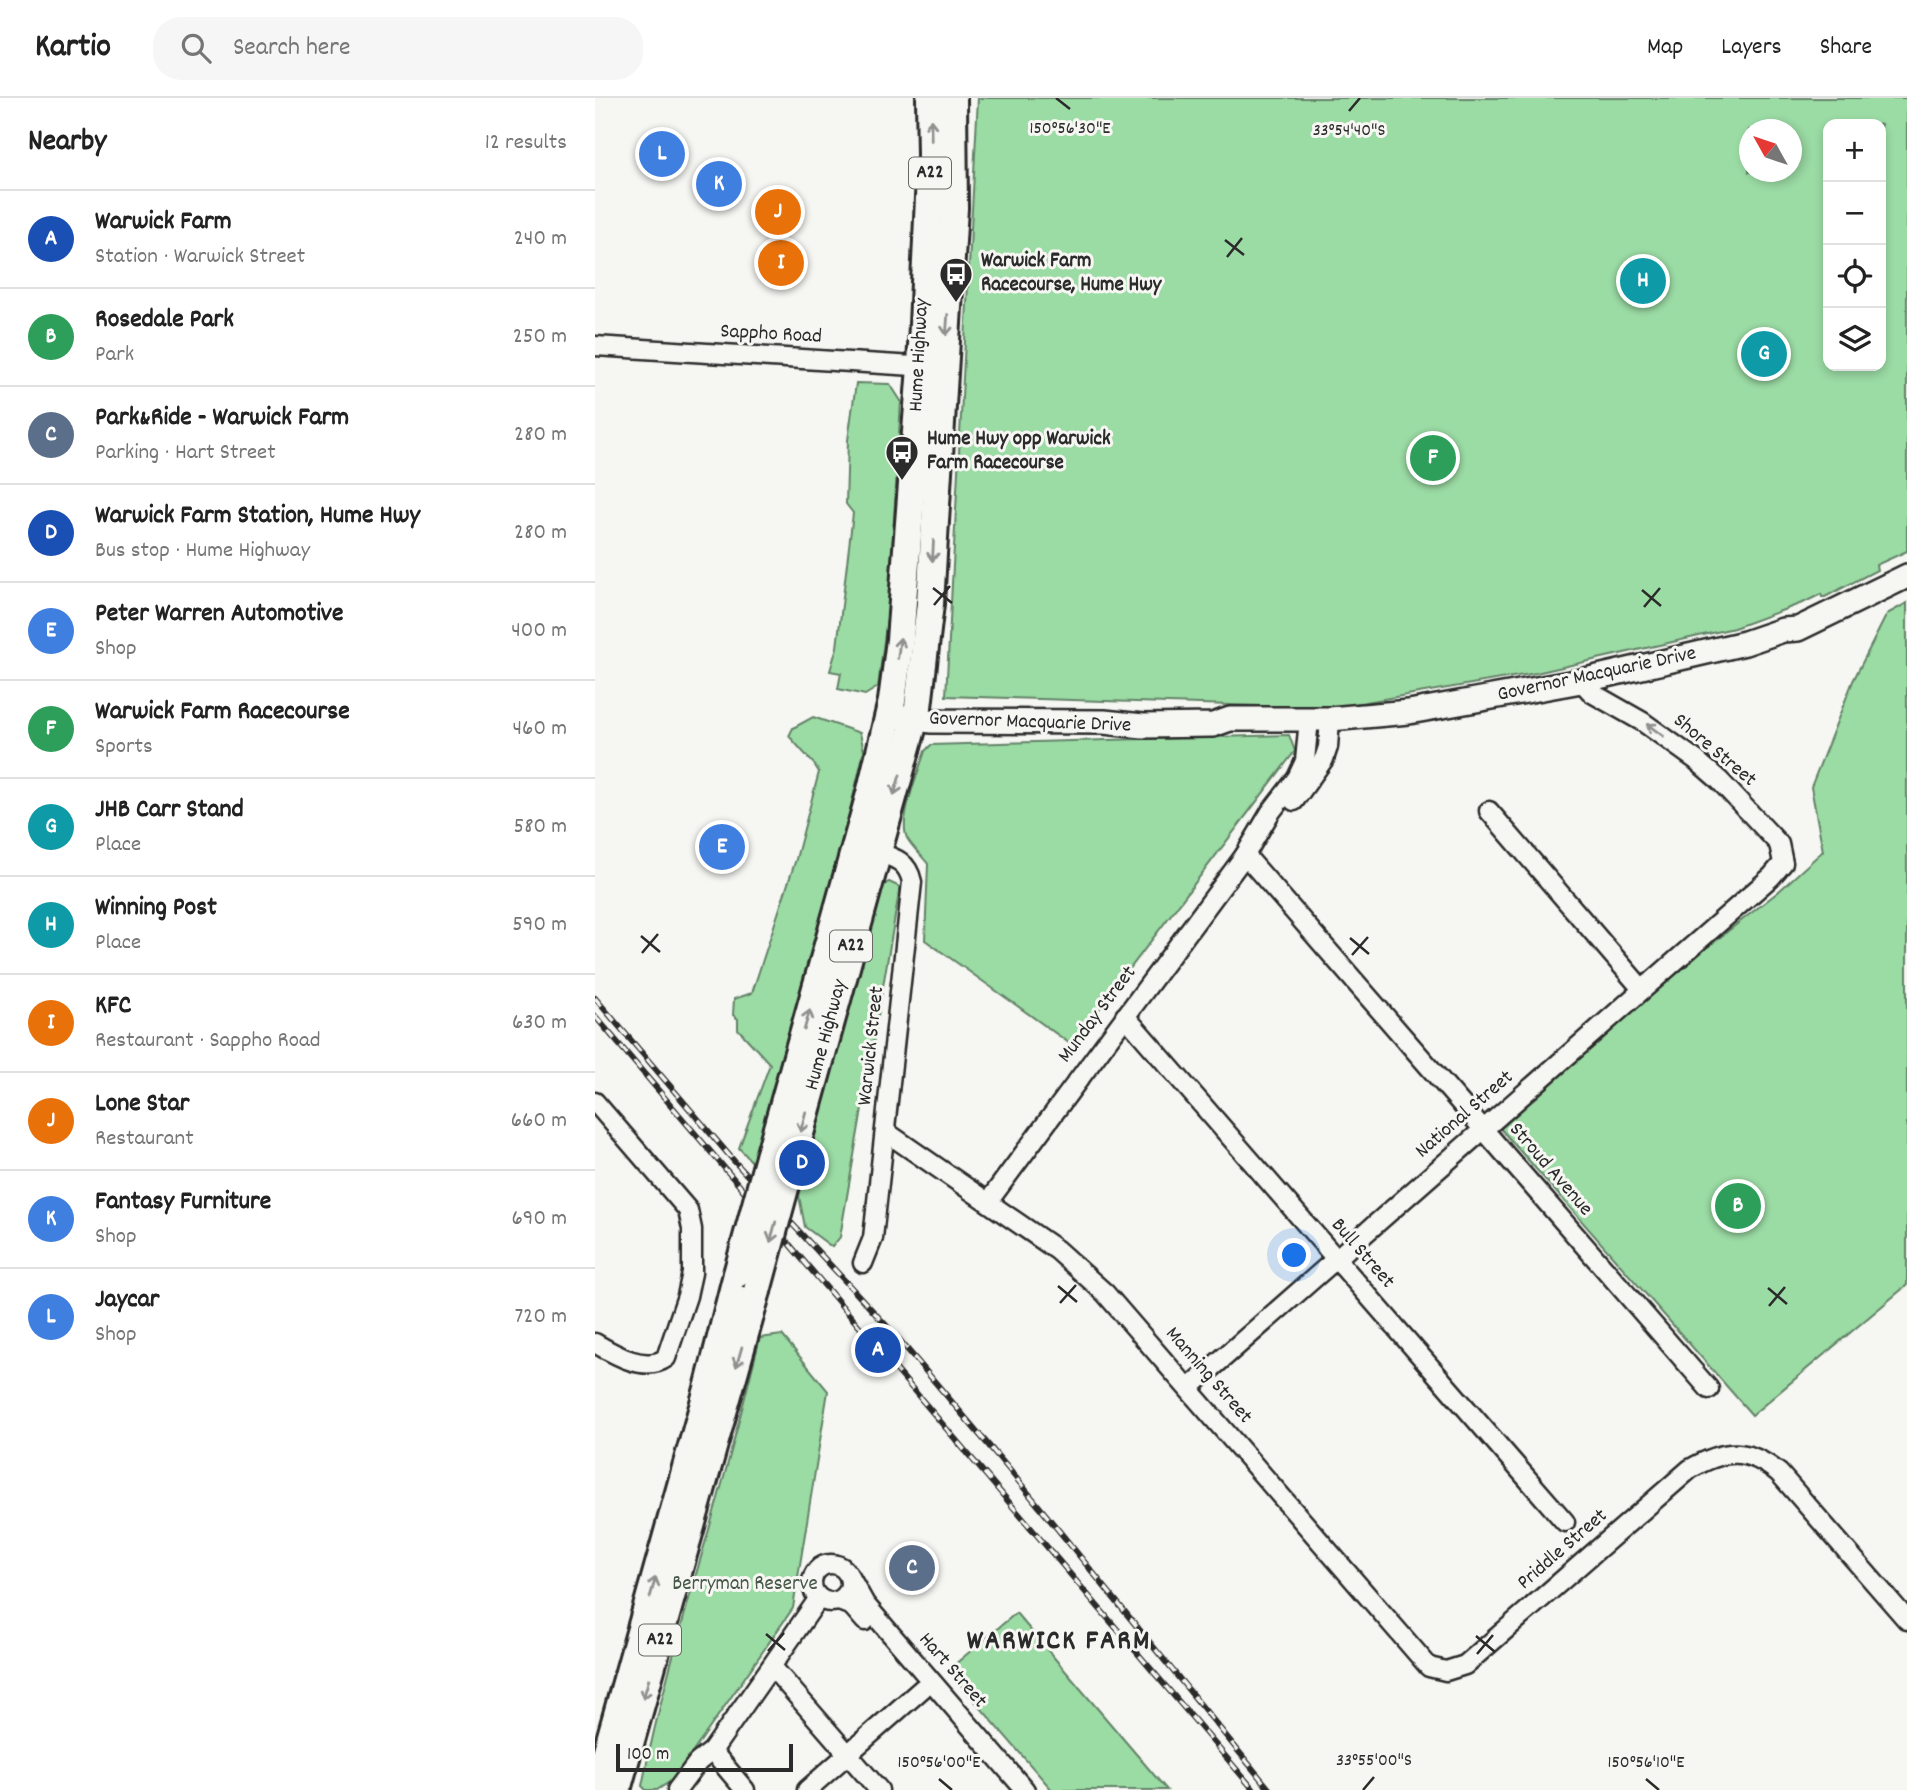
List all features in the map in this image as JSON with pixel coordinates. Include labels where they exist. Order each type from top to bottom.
[{"type":"highway","name":"Hume Highway","points":[[596,1790],[706,1398],[789,1173],[916,719],[930,604],[930,98]]},
{"type":"highway","name":"Hume Highway","points":[[617,1790],[747,1283],[769,1157],[870,794],[889,715],[954,208],[953,98]]},
{"type":"main road","name":"Governor Macquarie Drive","points":[[889,715],[916,719],[1104,722],[1143,726],[1213,725],[1230,719],[1319,726],[1581,681],[1745,643],[1783,630],[1907,565]]},
{"type":"main road","name":"Governor Macquarie Drive","points":[[1783,630],[1798,629],[1907,576]]},
{"type":"street","name":"Sappho Road","points":[[595,346],[932,367]]},
{"type":"street","name":"Shore Street","points":[[1581,681],[1592,693],[1643,722],[1696,760],[1756,817],[1779,844],[1783,863],[1771,877]]},
{"type":"street","name":"Munday Street","points":[[988,1202],[1245,855],[1281,819],[1309,781],[1324,759],[1328,747],[1319,726]]},
{"type":"street","points":[[1489,811],[1642,989]]},
{"type":"street","name":"Warwick Street","points":[[863,1264],[873,1238],[912,882],[904,863],[877,852]]},
{"type":"street","name":"Stroud Avenue","points":[[1245,855],[1709,1389]]},
{"type":"street","name":"National Street","points":[[1189,1388],[1771,877]]},
{"type":"street","name":"Bull Street","points":[[1125,1016],[1565,1522]]},
{"type":"street","points":[[595,1102],[688,1210],[692,1240],[692,1273],[669,1352],[661,1362],[650,1364],[620,1357],[595,1343]]},
{"type":"street","name":"Manning Street","points":[[885,1132],[1080,1268],[1126,1315],[1422,1660],[1436,1670],[1445,1671],[1465,1665]]},
{"type":"street","name":"Priddle Street","points":[[1465,1665],[1690,1469],[1720,1455],[1738,1453],[1767,1463],[1790,1484],[1907,1620]]},
{"type":"street","points":[[840,1565],[850,1577],[850,1588],[839,1601],[829,1602],[819,1598],[815,1594],[813,1576],[821,1566],[840,1565]]},
{"type":"street","name":"Hart Street","points":[[850,1577],[865,1604],[1025,1790]]},
{"type":"street","points":[[681,1788],[706,1768],[712,1751],[819,1598]]},
{"type":"street","name":"Hart Street","points":[[839,1601],[847,1603],[857,1611],[1012,1790]]},
{"type":"street","points":[[772,1668],[879,1790]]},
{"type":"street","points":[[807,1790],[923,1688]]},
{"type":"street","points":[[629,1790],[638,1755],[631,1740]]},
{"type":"street","points":[[712,1751],[745,1790]]},
{"type":"green space","points":[[978,98],[1907,98],[1907,551],[1876,565],[1877,570],[1825,597],[1821,594],[1734,628],[1536,673],[1331,708],[946,696]]},
{"type":"green space","points":[[856,383],[890,384],[901,401],[889,603],[878,687],[865,695],[838,689],[841,673],[830,671],[837,647],[853,513],[846,504],[848,440]]},
{"type":"green space","points":[[1907,603],[1907,1285],[1752,1415],[1499,1127],[1823,851],[1811,787],[1853,681],[1887,614]]},
{"type":"green space","points":[[813,717],[860,733],[864,751],[836,869],[755,1165],[739,1148],[770,1064],[738,1029],[738,1019],[733,1015],[734,999],[752,993],[796,859],[819,772],[789,736],[793,728]]},
{"type":"green space","points":[[1289,735],[1295,751],[1072,1045],[925,940],[928,864],[907,838],[905,819],[925,751],[931,745]]},
{"type":"green space","points":[[889,882],[900,887],[840,1237],[832,1247],[805,1227],[799,1196],[880,892]]},
{"type":"green space","name":"Berryman Reserve","points":[[782,1335],[828,1391],[793,1608],[674,1779],[657,1790],[646,1790],[642,1786],[660,1708],[760,1338]]},
{"type":"green space","points":[[1016,1613],[1167,1790],[1052,1790],[948,1670]]},
{"type":"railway","points":[[595,998],[734,1161],[896,1336],[1007,1467],[1270,1790]]},
{"type":"railway","points":[[595,1016],[1254,1790]]},
{"type":"place","name":"Jaycar","points":[[662,154]]},
{"type":"place","name":"Fantasy Furniture","points":[[719,184]]},
{"type":"place","name":"Lone Star","points":[[778,212]]},
{"type":"place","name":"KFC","points":[[781,263]]},
{"type":"place","name":"Winning Post","points":[[1643,281]]},
{"type":"place","name":"Warwick Farm Racecourse, Hume Hwy","points":[[956,304]]},
{"type":"place","name":"JHB Carr Stand","points":[[1764,354]]},
{"type":"place","name":"Warwick Farm Racecourse","points":[[1433,458]]},
{"type":"place","name":"Hume Hwy opp Warwick Farm Racecourse","points":[[902,482]]},
{"type":"place","name":"Peter Warren Automotive","points":[[722,847]]},
{"type":"place","name":"Warwick Farm Station, Hume Hwy","points":[[802,1163]]},
{"type":"place","name":"Rosedale Park","points":[[1738,1206]]},
{"type":"place","name":"Warwick Farm","points":[[878,1350]]},
{"type":"place","name":"Park&Ride - Warwick Farm","points":[[912,1568]]},
{"type":"district","name":"WARWICK FARM","points":[[1059,1643]]}]
